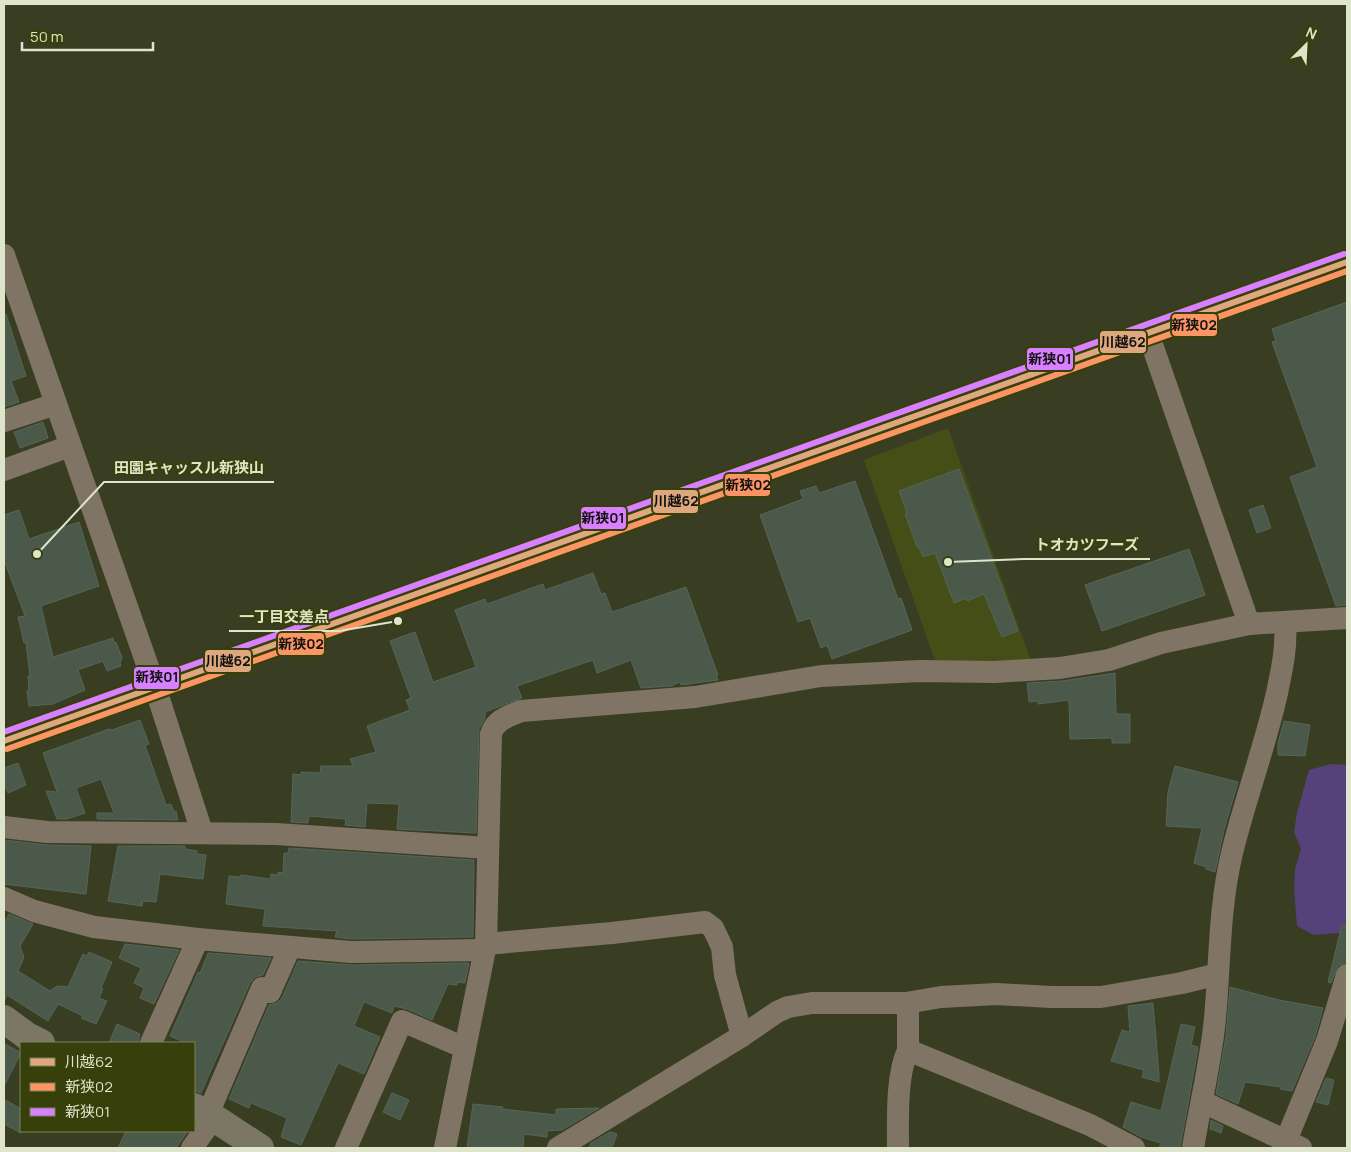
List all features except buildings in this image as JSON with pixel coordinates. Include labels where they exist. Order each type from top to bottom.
[{"type":"main road","points":[[4,1019],[27,1036],[40,1042]]},
{"type":"main road","points":[[205,1112],[260,1148]]},
{"type":"street","points":[[4,255],[9,289],[56,404],[202,832]]},
{"type":"street","points":[[4,741],[1347,262]]},
{"type":"street","points":[[1148,333],[1249,624]]},
{"type":"street","points":[[4,420],[56,404]]},
{"type":"street","points":[[4,470],[70,446]]},
{"type":"street","points":[[445,1148],[486,947],[490,734],[493,728],[504,718],[521,711],[695,697],[821,676],[919,671],[995,672],[1060,668],[1110,660],[1162,643],[1249,624],[1347,618]]},
{"type":"street","points":[[1193,1148],[1215,1019],[1224,897],[1232,852],[1271,723],[1285,655],[1287,638],[1285,622]]},
{"type":"street","points":[[4,827],[47,832],[276,834],[487,848]]},
{"type":"street","points":[[4,898],[34,911],[94,926],[198,940],[351,952],[486,947],[705,922],[713,928],[722,946],[725,975],[742,1036]]},
{"type":"street","points":[[151,1042],[198,940]]},
{"type":"street","points":[[192,1148],[205,1112],[262,988],[270,992],[290,947]]},
{"type":"street","points":[[558,1148],[788,1006],[812,1003],[908,1003],[941,996],[997,994],[1051,998],[1101,997],[1173,985],[1218,974]]},
{"type":"street","points":[[1202,1102],[1290,1146],[1347,976]]},
{"type":"street","points":[[898,1148],[897,1127],[903,1061],[908,1050],[908,1003]]},
{"type":"street","points":[[346,1148],[402,1021],[465,1048]]},
{"type":"street","points":[[908,1050],[1090,1124],[1134,1148]]},
{"type":"shaded area","points":[[948,428],[1032,664],[937,666],[864,460]]},
{"type":"shaded area","points":[[1331,764],[1347,765],[1347,936],[1338,933],[1314,935],[1297,926],[1294,889],[1295,869],[1301,849],[1294,832],[1297,813],[1309,770]]},
{"type":"transit line","name":"新狭01","points":[[4,732],[1344,254]]},
{"type":"transit line","name":"川越62","points":[[4,741],[1347,262]]},
{"type":"transit line","name":"新狭02","points":[[7,749],[1347,271]]},
{"type":"place","name":"田園キャッスル新狭山","points":[[37,554]]},
{"type":"place","name":"トオカツフーズ","points":[[948,562]]},
{"type":"place","name":"一丁目交差点","points":[[398,621]]}]
